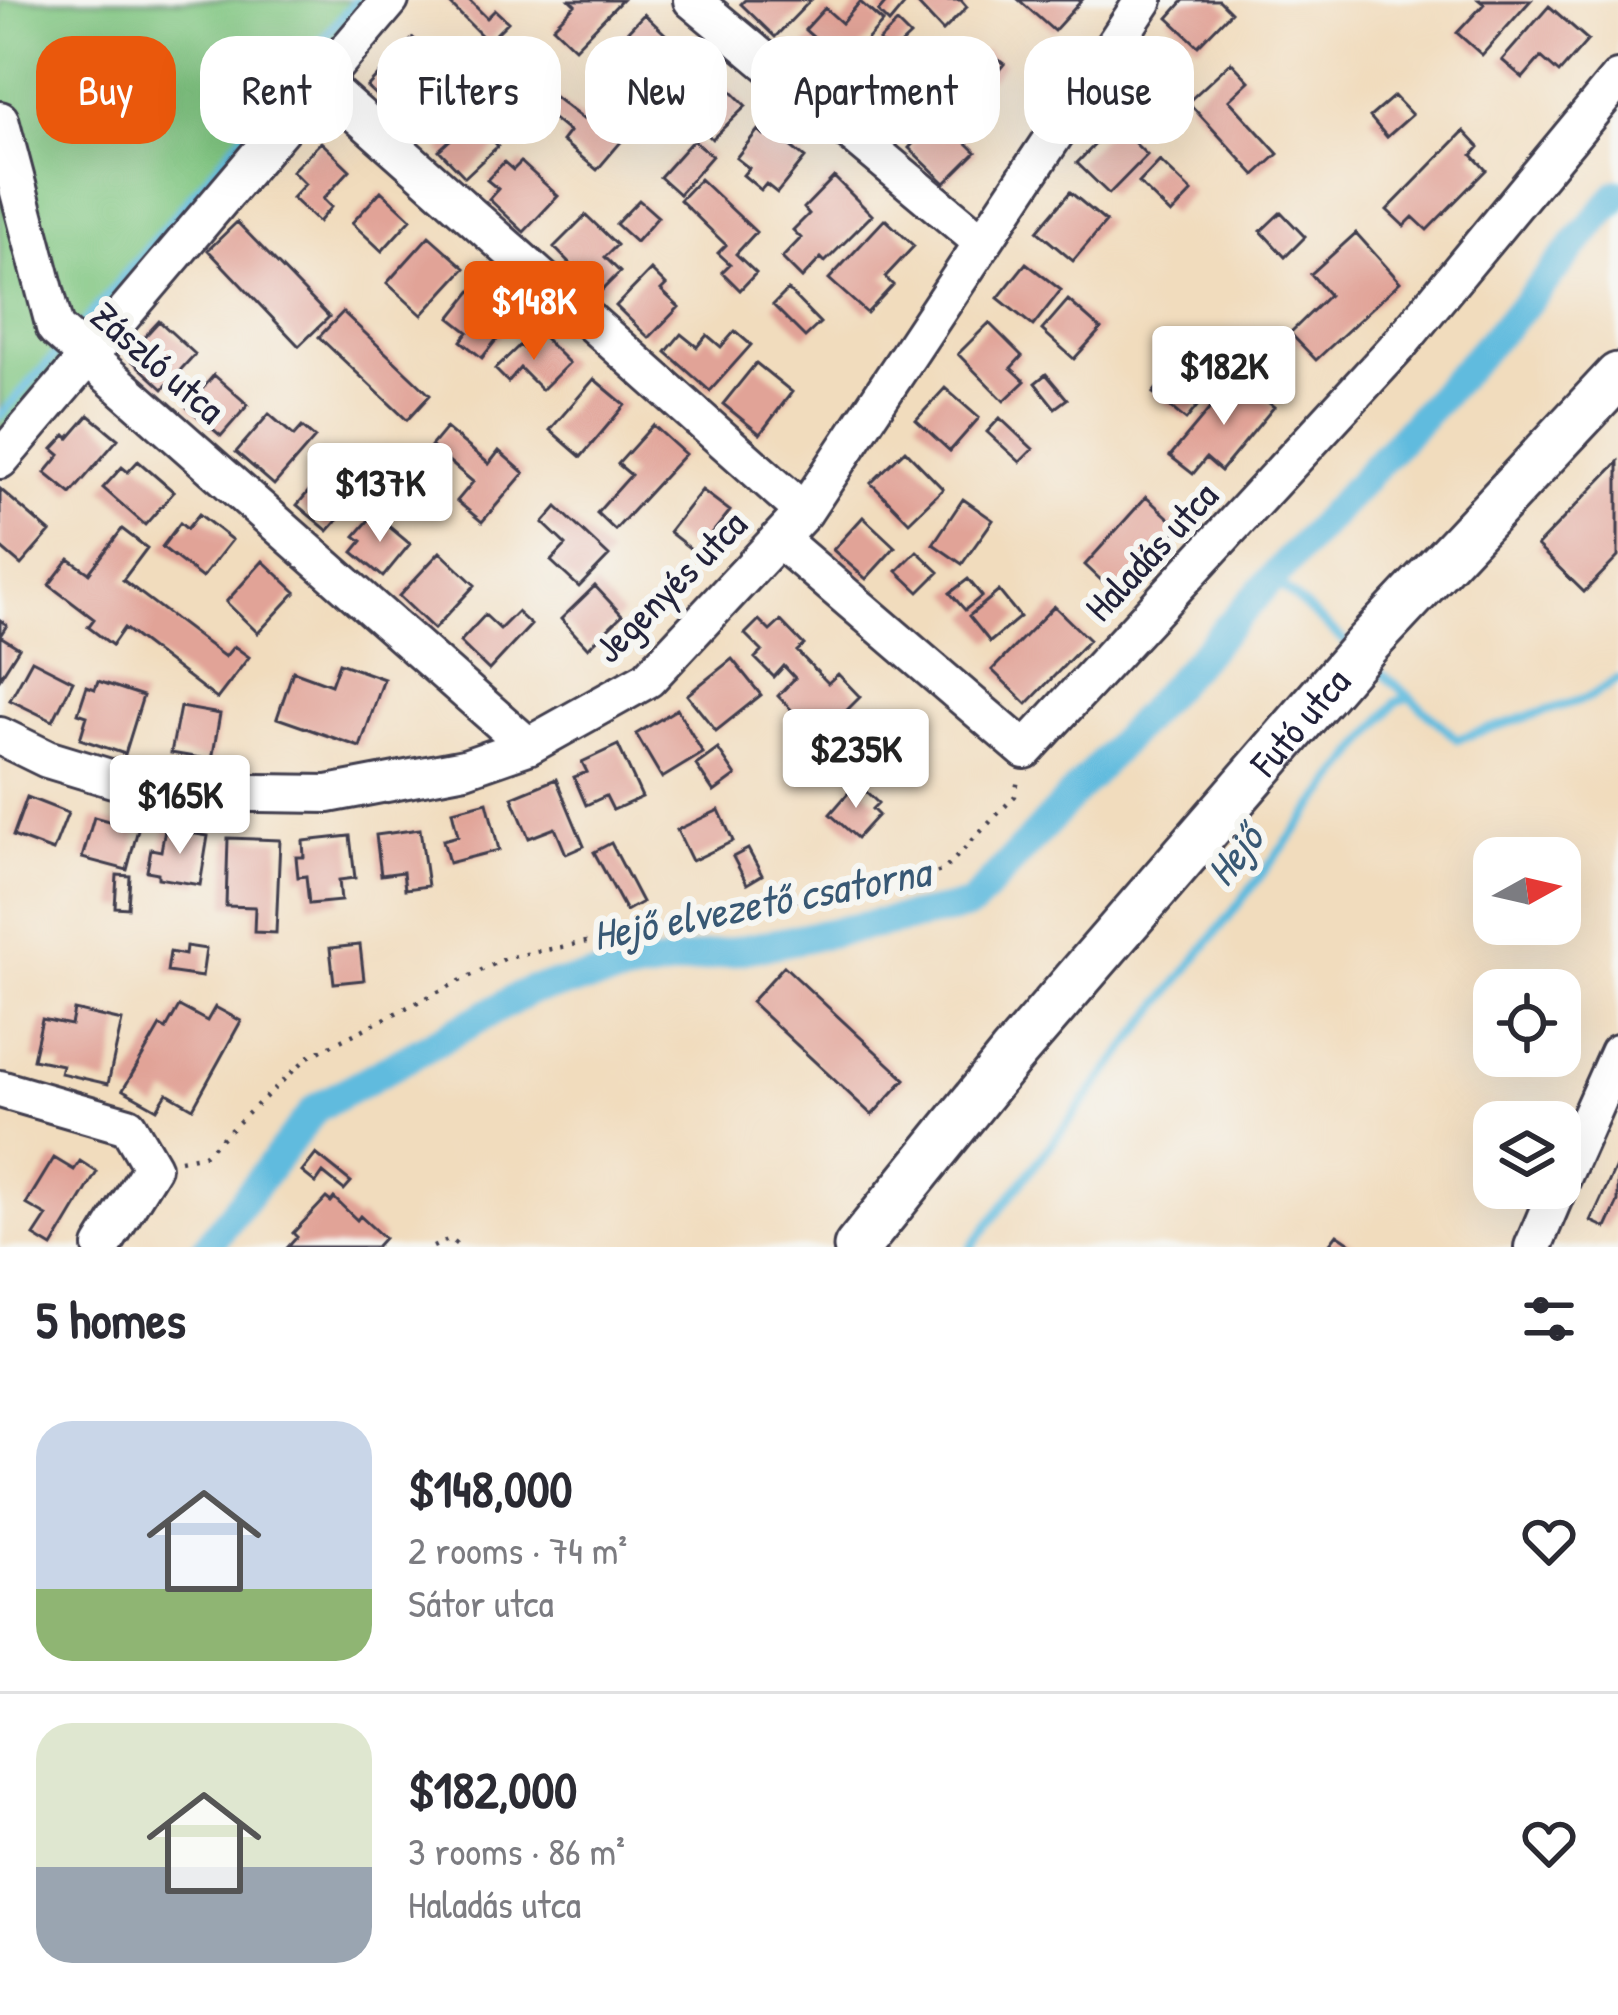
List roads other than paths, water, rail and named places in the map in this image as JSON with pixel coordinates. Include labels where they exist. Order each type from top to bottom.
[{"type":"main road","name":"Futó utca","points":[[857,1247],[1026,1038],[1360,652],[1618,376]]},
{"type":"street","points":[[353,45],[390,0]]},
{"type":"street","points":[[692,0],[983,244]]},
{"type":"street","name":"Jegenyés utca","points":[[0,736],[47,759],[113,779],[192,792],[328,794],[465,767],[528,746],[647,680],[791,525],[1144,0]]},
{"type":"street","name":"Haladás utca","points":[[791,525],[1025,750],[1398,346],[1618,80]]},
{"type":"street","points":[[353,112],[791,525]]},
{"type":"street","name":"Zászló utca","points":[[0,120],[55,328],[528,746]]},
{"type":"street","points":[[0,460],[269,144]]},
{"type":"street","points":[[1581,1136],[1618,1053]]},
{"type":"street","points":[[0,1089],[128,1126],[152,1167],[102,1247]]},
{"type":"street","points":[[1533,1247],[1549,1209]]},
{"type":"waterway","points":[[79,329],[356,0]]},
{"type":"waterway","name":"Hejő elvezető csatorna","points":[[207,1247],[316,1108],[531,990],[970,906],[1528,301],[1618,194]]},
{"type":"waterway","points":[[0,416],[59,351]]},
{"type":"waterway","points":[[1272,578],[1351,647]]},
{"type":"waterway","points":[[1368,662],[1410,697]]},
{"type":"waterway","name":"Hejő","points":[[971,1247],[1396,702],[1410,697],[1457,739],[1590,697],[1618,679]]}]
